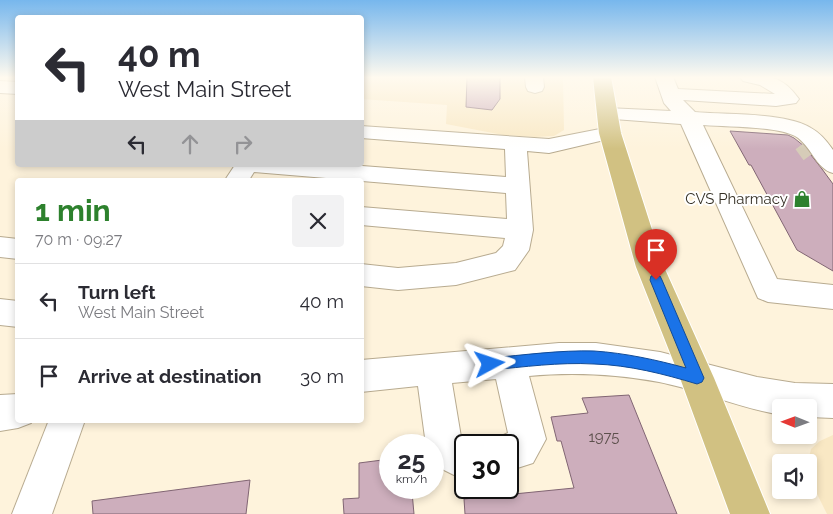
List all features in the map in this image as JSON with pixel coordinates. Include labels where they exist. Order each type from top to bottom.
[{"type":"main road","points":[[605,101],[608,123],[650,267],[697,378],[750,514]]},
{"type":"street","points":[[673,101],[689,118],[768,290],[833,297]]},
{"type":"street","points":[[777,101],[787,113],[799,137],[817,161],[833,171]]},
{"type":"street","points":[[364,132],[549,146],[608,123],[689,118],[799,137]]},
{"type":"street","points":[[799,137],[802,129],[812,136],[833,166]]},
{"type":"street","points":[[364,275],[398,279],[456,274],[505,262],[515,250],[520,230],[516,144]]},
{"type":"street","points":[[238,178],[245,167]]},
{"type":"street","points":[[281,167],[518,186]]},
{"type":"street","points":[[364,216],[520,230]]},
{"type":"street","points":[[0,247],[15,249]]},
{"type":"street","points":[[0,312],[15,314]]},
{"type":"street","points":[[364,376],[559,358],[596,358],[660,367],[757,394],[795,400],[833,401]]},
{"type":"street","points":[[509,362],[528,439],[519,450]]},
{"type":"street","points":[[433,370],[445,450],[454,456]]},
{"type":"street","points":[[0,413],[15,411]]},
{"type":"street","points":[[32,514],[66,423]]},
{"type":"shaded area","points":[[389,101],[563,101],[564,130],[554,136],[535,137],[503,135],[446,124],[447,105]]},
{"type":"shaded area","points":[[833,435],[833,514],[827,514],[817,494],[817,454],[810,454],[811,449],[820,441]]},
{"type":"building","points":[[466,101],[499,101],[492,110],[466,107]]},
{"type":"building","name":"CVS Pharmacy","points":[[730,131],[788,135],[804,146],[822,169],[833,184],[833,271],[797,250],[751,165],[749,165]]},
{"type":"building","points":[[629,395],[677,514],[465,514],[464,499],[519,499],[519,494],[574,488],[561,441],[557,441],[551,417],[588,413],[582,398]]},
{"type":"building","points":[[379,460],[379,499],[413,499],[414,514],[344,514],[343,499],[359,498],[359,463]]},
{"type":"building","points":[[250,480],[246,514],[93,514],[92,501]]},
{"type":"tunnel","points":[[804,143],[812,154]]},
{"type":"place","name":"CVS Pharmacy","points":[[802,199]]},
{"type":"route","points":[[490,364],[559,358],[596,358],[660,367],[697,378],[656,280]]}]
